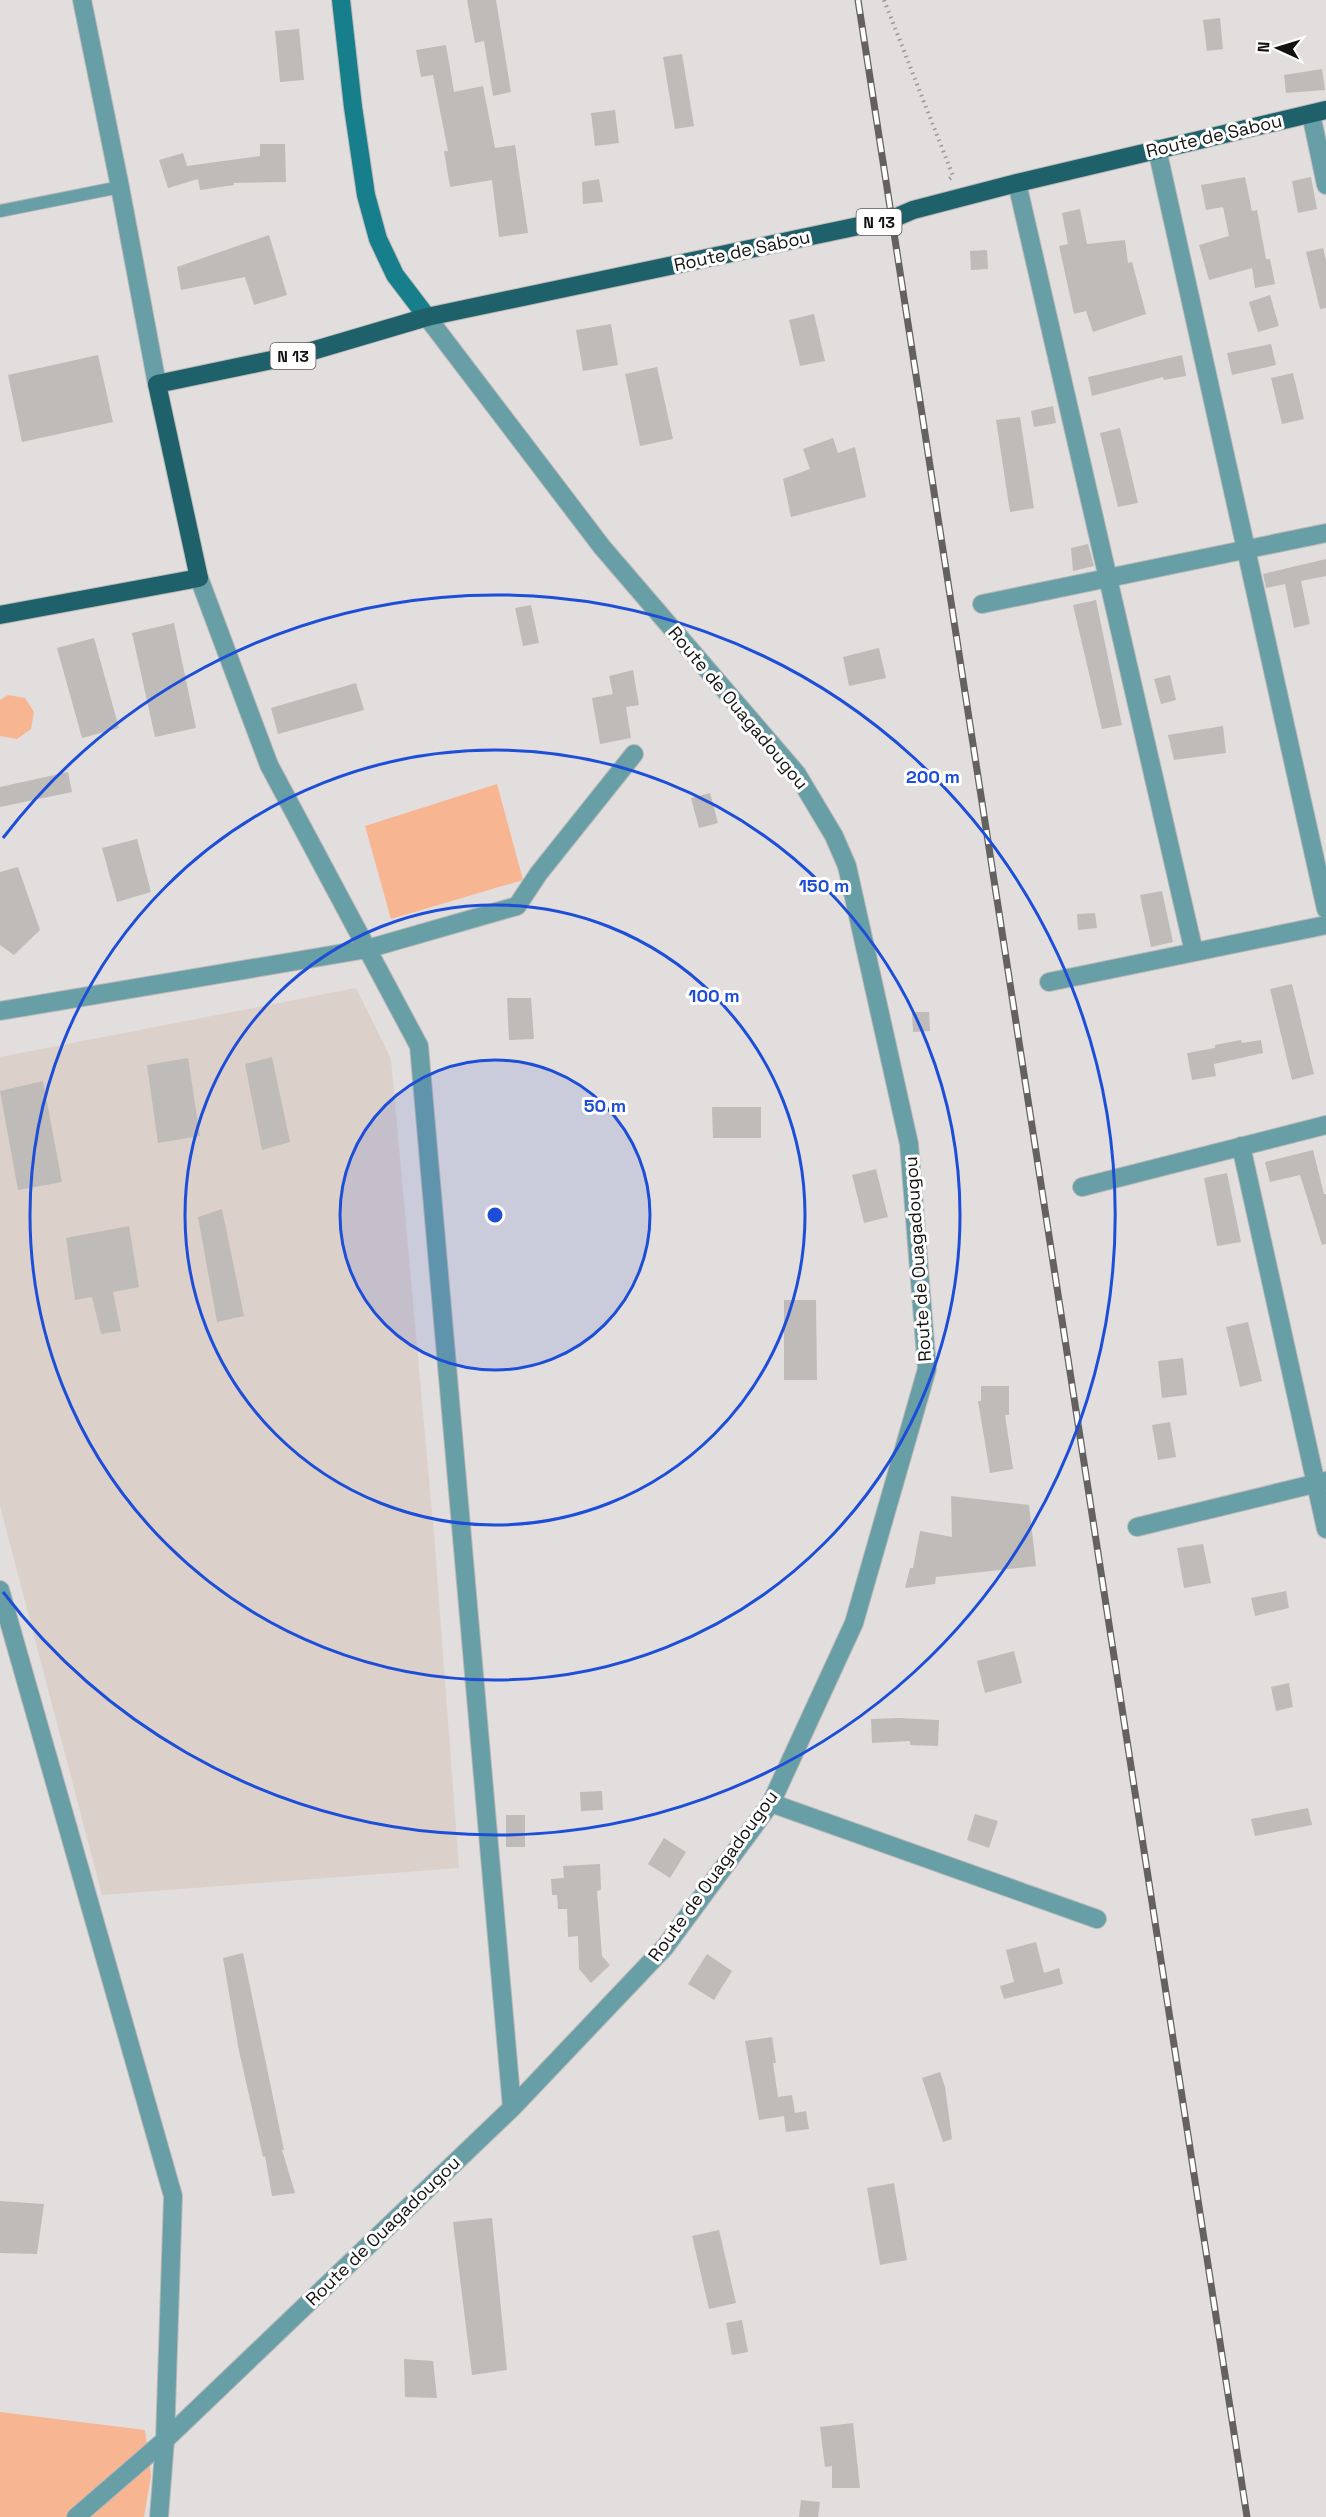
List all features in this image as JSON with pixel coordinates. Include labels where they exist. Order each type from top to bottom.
[{"type":"main road","name":"Route de Ouagadougou","points":[[341,0],[352,107],[366,195],[378,239],[395,275],[428,317]]},
{"type":"main road","name":"Route de Sabou","points":[[157,384],[305,353],[428,317],[892,219],[913,210],[1017,183],[1318,112]]},
{"type":"main road","points":[[0,615],[199,578],[157,384]]},
{"type":"street","points":[[82,0],[157,384]]},
{"type":"street","points":[[1318,112],[1326,185]]},
{"type":"street","points":[[1157,149],[1326,909]]},
{"type":"street","points":[[1017,183],[1194,952]]},
{"type":"street","name":"Route de Ouagadougou","points":[[76,2517],[165,2440],[512,2108],[665,1947],[771,1803],[854,1623],[927,1369],[909,1143],[848,866],[834,836],[796,774],[602,547],[428,317]]},
{"type":"street","points":[[982,604],[1326,533]]},
{"type":"street","points":[[199,578],[269,765],[419,1046],[512,2108]]},
{"type":"street","points":[[0,1011],[368,949],[517,906],[539,873],[634,754]]},
{"type":"street","points":[[1049,982],[1326,925]]},
{"type":"street","points":[[1082,1187],[1326,1125]]},
{"type":"street","points":[[1240,1146],[1321,1482],[1326,1529]]},
{"type":"street","points":[[1137,1527],[1321,1482]]},
{"type":"street","points":[[0,1590],[173,2196],[165,2440],[159,2517]]},
{"type":"street","points":[[771,1803],[1097,1919]]},
{"type":"lane","points":[[0,211],[120,187]]},
{"type":"path","points":[[884,0],[953,176],[945,183]]},
{"type":"shaded area","points":[[8,695],[25,698],[34,712],[31,729],[17,739],[0,736],[0,700]]},
{"type":"shaded area","points":[[497,784],[523,880],[391,919],[365,826]]},
{"type":"shaded area","points":[[356,988],[391,1059],[434,1534],[459,1868],[102,1895],[0,1506],[0,1057]]},
{"type":"shaded area","points":[[0,2412],[145,2430],[151,2476],[144,2517],[0,2517]]},
{"type":"building","points":[[467,0],[496,0],[511,92],[493,96],[484,41],[475,43]]},
{"type":"building","points":[[1220,18],[1223,49],[1207,51],[1203,20]]},
{"type":"building","points":[[299,29],[304,80],[280,82],[275,31]]},
{"type":"building","points":[[446,45],[454,92],[483,86],[495,148],[515,145],[528,233],[499,237],[492,180],[450,187],[444,151],[448,151],[433,75],[421,77],[416,50]]},
{"type":"building","points":[[682,54],[694,126],[675,129],[663,57]]},
{"type":"building","points":[[1322,69],[1325,90],[1286,93],[1284,75]]},
{"type":"building","points":[[615,110],[619,143],[595,146],[591,113]]},
{"type":"building","points":[[260,144],[285,144],[286,182],[234,183],[234,185],[200,190],[198,179],[168,188],[159,160],[183,153],[187,166],[260,156]]},
{"type":"building","points":[[1245,177],[1252,211],[1257,210],[1266,259],[1270,259],[1275,284],[1255,288],[1252,268],[1209,280],[1199,245],[1229,236],[1223,207],[1206,210],[1201,185]]},
{"type":"building","points":[[1311,177],[1317,209],[1298,213],[1292,181]]},
{"type":"building","points":[[599,179],[603,202],[583,204],[582,182]]},
{"type":"building","points":[[1080,209],[1087,244],[1125,240],[1128,263],[1132,262],[1146,314],[1093,332],[1086,311],[1074,314],[1059,246],[1068,244],[1062,213]]},
{"type":"building","points":[[269,235],[287,295],[254,305],[245,277],[181,290],[177,267]]},
{"type":"building","points":[[1323,248],[1326,260],[1326,308],[1320,309],[1306,252]]},
{"type":"building","points":[[987,250],[988,269],[971,270],[970,251]]},
{"type":"building","points":[[1270,295],[1279,326],[1258,332],[1249,302]]},
{"type":"building","points":[[814,314],[825,361],[800,366],[789,320]]},
{"type":"building","points":[[611,324],[618,365],[583,371],[576,330]]},
{"type":"building","points":[[1271,344],[1276,365],[1232,375],[1227,353]]},
{"type":"building","points":[[98,355],[113,422],[22,442],[8,375]]},
{"type":"building","points":[[1182,355],[1186,376],[1164,380],[1163,377],[1092,396],[1088,377]]},
{"type":"building","points":[[657,367],[673,439],[640,446],[625,374]]},
{"type":"building","points":[[1293,373],[1304,419],[1282,424],[1271,378]]},
{"type":"building","points":[[1053,406],[1056,423],[1034,427],[1031,411]]},
{"type":"building","points":[[1020,417],[1034,508],[1010,512],[996,420]]},
{"type":"building","points":[[1120,428],[1138,503],[1118,507],[1100,433]]},
{"type":"building","points":[[833,438],[838,453],[855,447],[866,497],[791,517],[783,479],[810,469],[803,449]]},
{"type":"building","points":[[1088,544],[1094,566],[1073,571],[1071,548]]},
{"type":"building","points":[[1326,559],[1326,576],[1301,581],[1310,624],[1294,628],[1285,584],[1266,588],[1263,574]]},
{"type":"building","points":[[1096,600],[1122,725],[1102,729],[1073,605]]},
{"type":"building","points":[[531,605],[539,643],[523,646],[515,608]]},
{"type":"building","points":[[174,623],[196,728],[155,737],[132,633]]},
{"type":"building","points":[[94,638],[119,728],[82,738],[57,648]]},
{"type":"building","points":[[879,648],[886,678],[849,686],[843,657]]},
{"type":"building","points":[[633,670],[639,705],[626,707],[631,738],[600,744],[592,698],[613,694],[609,676]]},
{"type":"building","points":[[1170,675],[1176,700],[1161,704],[1154,679]]},
{"type":"building","points":[[356,683],[364,710],[278,734],[271,708]]},
{"type":"building","points":[[1223,726],[1226,753],[1174,760],[1168,735]]},
{"type":"building","points":[[68,772],[72,792],[0,807],[0,787]]},
{"type":"building","points":[[710,793],[718,823],[699,828],[691,798]]},
{"type":"building","points":[[137,839],[151,892],[117,902],[102,848]]},
{"type":"building","points":[[18,867],[40,930],[14,955],[0,945],[0,872]]},
{"type":"building","points":[[1162,891],[1173,942],[1151,947],[1140,895]]},
{"type":"building","points":[[1095,913],[1097,928],[1078,930],[1077,914]]},
{"type":"building","points":[[1292,984],[1314,1074],[1292,1080],[1270,989]]},
{"type":"building","points":[[507,998],[531,998],[534,1039],[509,1040]]},
{"type":"building","points":[[912,1012],[929,1012],[930,1031],[913,1032]]},
{"type":"building","points":[[1241,1040],[1242,1043],[1261,1040],[1263,1053],[1214,1064],[1216,1076],[1192,1080],[1187,1053]]},
{"type":"building","points":[[272,1057],[290,1142],[262,1150],[245,1064]]},
{"type":"building","points":[[188,1058],[200,1136],[158,1143],[147,1065]]},
{"type":"building","points":[[43,1081],[62,1182],[18,1190],[0,1091]]},
{"type":"building","points":[[712,1107],[761,1107],[761,1138],[713,1138]]},
{"type":"building","points":[[1313,1150],[1324,1194],[1326,1194],[1326,1244],[1322,1245],[1300,1175],[1270,1182],[1265,1162]]},
{"type":"building","points":[[876,1169],[888,1217],[864,1223],[852,1175]]},
{"type":"building","points":[[1227,1173],[1241,1242],[1217,1246],[1204,1178]]},
{"type":"building","points":[[222,1209],[244,1316],[217,1322],[198,1217]]},
{"type":"building","points":[[129,1226],[139,1287],[113,1292],[121,1331],[101,1334],[92,1297],[75,1300],[66,1238]]},
{"type":"building","points":[[784,1300],[816,1300],[817,1380],[784,1380]]},
{"type":"building","points":[[1248,1322],[1262,1381],[1240,1387],[1226,1327]]},
{"type":"building","points":[[1183,1358],[1187,1395],[1162,1398],[1158,1361]]},
{"type":"building","points":[[981,1386],[1009,1386],[1009,1415],[1005,1415],[1013,1469],[990,1473],[978,1401],[981,1401]]},
{"type":"building","points":[[1170,1422],[1176,1457],[1158,1460],[1152,1425]]},
{"type":"building","points":[[951,1496],[1029,1505],[1036,1566],[936,1577],[935,1584],[905,1588],[910,1568],[913,1568],[920,1531],[952,1537]]},
{"type":"building","points":[[1203,1544],[1211,1583],[1184,1588],[1177,1548]]},
{"type":"building","points":[[1286,1591],[1289,1608],[1255,1616],[1251,1598]]},
{"type":"building","points":[[1014,1651],[1022,1683],[985,1693],[977,1661]]},
{"type":"building","points":[[1289,1683],[1293,1707],[1276,1711],[1271,1687]]},
{"type":"building","points":[[871,1719],[939,1720],[938,1746],[910,1745],[910,1741],[872,1743]]},
{"type":"building","points":[[602,1791],[603,1810],[581,1811],[580,1792]]},
{"type":"building","points":[[1308,1808],[1312,1825],[1255,1836],[1251,1819]]},
{"type":"building","points":[[975,1814],[998,1821],[989,1848],[967,1840]]},
{"type":"building","points":[[506,1815],[525,1815],[525,1847],[506,1847]]},
{"type":"building","points":[[664,1838],[686,1852],[670,1878],[648,1864]]},
{"type":"building","points":[[600,1864],[601,1890],[597,1891],[602,1956],[610,1965],[591,1983],[579,1969],[578,1936],[568,1937],[567,1909],[558,1909],[557,1895],[552,1895],[551,1879],[564,1878],[563,1866]]},
{"type":"building","points":[[1036,1942],[1044,1973],[1059,1968],[1063,1984],[1004,1999],[1000,1986],[1014,1982],[1006,1950]]},
{"type":"building","points":[[243,1953],[284,2150],[282,2150],[295,2193],[272,2196],[265,2156],[263,2157],[239,2051],[223,1958]]},
{"type":"building","points":[[707,1954],[732,1971],[714,2000],[688,1984]]},
{"type":"building","points":[[772,2037],[778,2097],[792,2095],[795,2113],[806,2111],[809,2129],[786,2132],[784,2116],[759,2120],[745,2041]]},
{"type":"building","points":[[940,2072],[945,2087],[952,2139],[943,2142],[922,2078]]},
{"type":"building","points":[[894,2183],[907,2260],[880,2265],[867,2188]]},
{"type":"building","points":[[0,2201],[44,2204],[37,2254],[0,2253]]},
{"type":"building","points":[[492,2218],[507,2370],[472,2375],[453,2222]]},
{"type":"building","points":[[719,2230],[736,2303],[709,2309],[692,2236]]},
{"type":"building","points":[[742,2320],[748,2352],[732,2355],[726,2323]]},
{"type":"building","points":[[404,2359],[433,2361],[437,2398],[405,2397]]},
{"type":"building","points":[[853,2423],[860,2488],[832,2488],[832,2466],[825,2467],[820,2427]]},
{"type":"building","points":[[801,2500],[820,2502],[818,2517],[799,2517]]},
{"type":"railway","points":[[858,0],[1247,2517]]}]
